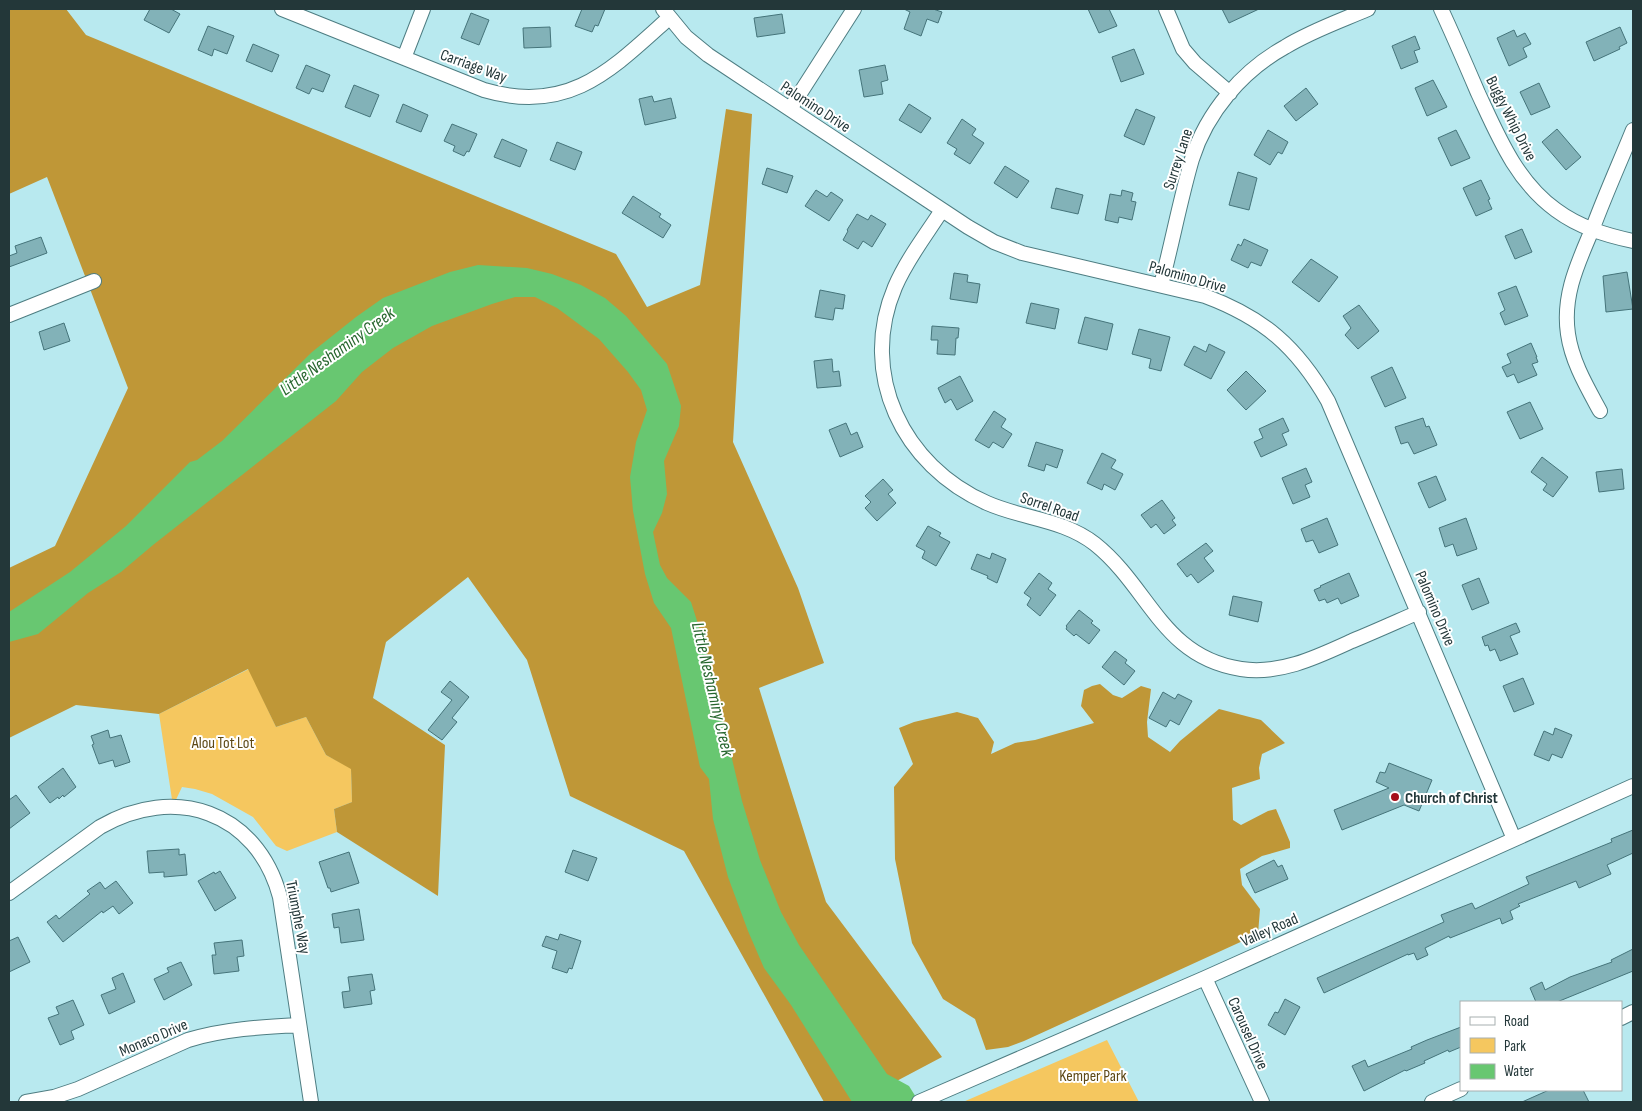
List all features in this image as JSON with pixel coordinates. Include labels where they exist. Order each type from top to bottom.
[{"type":"street","name":"Carriage Way","points":[[282,9],[501,95],[536,98],[571,90],[602,74],[666,13]]},
{"type":"street","points":[[404,58],[423,9]]},
{"type":"street","points":[[790,109],[854,9]]},
{"type":"street","points":[[1166,9],[1183,49],[1195,63],[1230,93]]},
{"type":"street","name":"Surrey Lane","points":[[1161,285],[1192,158],[1210,120],[1230,93],[1258,65],[1284,47],[1368,9]]},
{"type":"street","name":"Buggy Whip Drive","points":[[1441,9],[1495,132],[1508,157],[1524,180],[1555,210],[1574,222],[1591,230],[1633,241]]},
{"type":"street","name":"Palomino Drive","points":[[666,13],[686,37],[708,56],[942,210],[994,242],[1022,253],[1161,285],[1225,303],[1251,317],[1275,334],[1296,354],[1314,376],[1328,402],[1514,839]]},
{"type":"street","points":[[1600,411],[1578,368],[1572,351],[1566,316],[1568,298],[1571,280],[1633,130]]},
{"type":"street","name":"Sorrel Road","points":[[942,210],[905,266],[894,288],[884,326],[882,366],[886,386],[901,425],[913,446],[945,478],[967,493],[990,504],[1054,523],[1090,540],[1119,566],[1176,639],[1196,654],[1226,666],[1244,670],[1261,670],[1296,664],[1419,612]]},
{"type":"street","points":[[9,315],[94,281]]},
{"type":"street","name":"Valley Road","points":[[926,1099],[1205,978],[1633,786]]},
{"type":"street","name":"Triumphe Way","points":[[9,893],[100,827],[115,818],[131,812],[164,806],[198,810],[214,816],[241,832],[263,856],[271,870],[280,897],[310,1102]]},
{"type":"street","name":"Carousel Drive","points":[[1205,978],[1262,1102]]},
{"type":"street","name":"Monaco Drive","points":[[26,1102],[54,1097],[78,1089],[203,1035],[300,1025]]},
{"type":"street","points":[[1432,1102],[1460,1089]]},
{"type":"green space","name":"Alou Tot Lot","points":[[249,669],[276,727],[306,717],[326,755],[351,768],[352,802],[334,809],[337,832],[287,851],[276,846],[253,817],[212,794],[182,787],[173,806],[159,714]]},
{"type":"green space","name":"Kemper Park","points":[[1107,1040],[1139,1102],[963,1102]]},
{"type":"shaded area","points":[[9,9],[66,9],[86,35],[616,254],[647,307],[700,285],[726,109],[752,114],[733,442],[798,588],[824,663],[759,688],[826,902],[942,1057],[857,1102],[824,1102],[684,851],[570,796],[527,660],[468,577],[386,642],[373,698],[445,745],[438,896],[337,832],[334,809],[352,802],[351,769],[326,755],[306,717],[276,727],[248,669],[159,714],[76,705],[9,738],[9,568],[55,546],[128,388],[47,177],[9,194]]},
{"type":"shaded area","points":[[1100,684],[1113,695],[1122,698],[1141,686],[1151,689],[1147,722],[1148,737],[1170,752],[1180,741],[1219,709],[1261,720],[1285,743],[1262,754],[1259,768],[1260,779],[1232,788],[1233,820],[1241,825],[1268,811],[1276,809],[1290,842],[1290,848],[1262,856],[1240,869],[1242,885],[1260,909],[1258,934],[1024,1041],[1008,1047],[986,1050],[975,1019],[943,999],[912,943],[895,859],[894,787],[913,764],[899,728],[914,722],[957,712],[978,718],[994,742],[991,754],[1015,743],[1035,740],[1094,723],[1081,706],[1084,690]]},
{"type":"water","name":"Little Neshaminy Creek","points":[[478,265],[527,268],[552,274],[581,285],[605,298],[626,316],[667,364],[681,406],[679,426],[664,461],[667,494],[662,513],[653,532],[660,565],[667,578],[691,602],[706,649],[742,801],[760,860],[781,912],[799,945],[887,1074],[909,1086],[919,1102],[852,1102],[791,1005],[764,968],[728,877],[713,819],[709,779],[700,767],[671,628],[654,603],[645,574],[633,511],[630,477],[636,442],[647,410],[641,390],[599,339],[557,308],[535,297],[515,297],[432,326],[393,348],[362,372],[336,401],[121,572],[88,593],[38,634],[9,642],[9,612],[70,572],[126,526],[190,462],[197,460],[222,441],[312,352],[383,298],[450,272]]},
{"type":"building","points":[[150,9],[171,9],[180,14],[169,33],[144,20]]},
{"type":"building","points":[[582,9],[605,9],[598,26],[595,25],[592,32],[575,26]]},
{"type":"building","points":[[904,9],[933,9],[942,12],[938,23],[927,19],[921,36],[904,29],[910,12]]},
{"type":"building","points":[[1088,9],[1109,9],[1117,26],[1099,33]]},
{"type":"building","points":[[1222,9],[1259,9],[1229,23]]},
{"type":"building","points":[[471,13],[489,20],[479,45],[461,38]]},
{"type":"building","points":[[782,14],[785,33],[757,37],[754,18]]},
{"type":"building","points":[[208,26],[234,36],[227,54],[214,49],[212,56],[198,50]]},
{"type":"building","points":[[550,27],[551,47],[524,48],[523,28]]},
{"type":"building","points":[[1620,27],[1627,43],[1619,47],[1620,49],[1594,61],[1586,42]]},
{"type":"building","points":[[1514,30],[1517,37],[1525,33],[1531,44],[1523,48],[1527,57],[1509,66],[1497,38]]},
{"type":"building","points":[[1415,36],[1420,49],[1414,51],[1418,62],[1401,69],[1392,46]]},
{"type":"building","points":[[253,44],[279,55],[272,72],[246,61]]},
{"type":"building","points":[[1134,49],[1144,74],[1121,82],[1112,57]]},
{"type":"building","points":[[306,65],[330,75],[323,92],[312,88],[309,94],[296,88]]},
{"type":"building","points":[[885,65],[888,80],[881,82],[883,94],[864,97],[859,70]]},
{"type":"building","points":[[1433,80],[1447,107],[1427,116],[1415,88]]},
{"type":"building","points":[[1539,83],[1550,107],[1531,115],[1520,92]]},
{"type":"building","points":[[354,85],[379,95],[370,117],[345,107]]},
{"type":"building","points":[[1306,88],[1318,104],[1296,121],[1284,106]]},
{"type":"building","points":[[652,96],[654,102],[671,98],[676,118],[645,125],[639,99]]},
{"type":"building","points":[[403,104],[428,115],[421,132],[396,122]]},
{"type":"building","points":[[909,104],[931,118],[921,133],[899,120]]},
{"type":"building","points":[[1136,109],[1155,117],[1144,145],[1124,136]]},
{"type":"building","points":[[962,119],[976,129],[972,135],[984,143],[970,164],[954,154],[957,149],[947,143]]},
{"type":"building","points":[[452,124],[477,134],[469,152],[467,151],[464,156],[453,151],[455,146],[444,141]]},
{"type":"building","points":[[1557,129],[1581,157],[1566,170],[1542,142]]},
{"type":"building","points":[[1268,130],[1288,142],[1282,154],[1278,152],[1270,165],[1254,155]]},
{"type":"building","points":[[1456,130],[1470,158],[1451,166],[1438,138]]},
{"type":"building","points":[[502,139],[527,150],[520,167],[494,157]]},
{"type":"building","points":[[557,142],[582,152],[575,170],[550,160]]},
{"type":"building","points":[[1005,166],[1029,181],[1017,198],[994,183]]},
{"type":"building","points":[[767,168],[793,176],[787,193],[762,184]]},
{"type":"building","points":[[1238,172],[1257,178],[1249,210],[1229,205]]},
{"type":"building","points":[[1481,180],[1490,199],[1488,200],[1492,209],[1476,216],[1463,188]]},
{"type":"building","points":[[1056,188],[1083,195],[1078,214],[1051,208]]},
{"type":"building","points":[[816,190],[827,197],[831,192],[843,200],[829,221],[805,206]]},
{"type":"building","points":[[1122,190],[1133,193],[1131,201],[1136,202],[1132,220],[1119,217],[1118,223],[1105,220],[1110,194],[1121,196]]},
{"type":"building","points":[[633,196],[661,214],[659,217],[671,225],[663,238],[622,213]]},
{"type":"building","points":[[857,214],[868,220],[871,215],[886,224],[872,247],[863,241],[858,249],[843,240]]},
{"type":"building","points":[[1522,229],[1532,252],[1515,259],[1505,236]]},
{"type":"building","points":[[41,237],[47,253],[9,267],[9,256],[17,253],[15,246]]},
{"type":"building","points":[[1244,239],[1268,250],[1261,266],[1251,262],[1248,268],[1231,260],[1238,244],[1241,246]]},
{"type":"building","points":[[1311,259],[1338,277],[1319,302],[1292,282]]},
{"type":"building","points":[[1627,272],[1633,309],[1606,312],[1603,276]]},
{"type":"building","points":[[954,273],[968,275],[967,282],[980,284],[977,303],[950,299]]},
{"type":"building","points":[[1516,286],[1528,316],[1505,325],[1500,313],[1505,310],[1498,293]]},
{"type":"building","points":[[820,290],[845,295],[843,309],[835,308],[833,320],[815,317]]},
{"type":"building","points":[[1031,303],[1059,309],[1055,329],[1026,323]]},
{"type":"building","points":[[1359,305],[1379,331],[1358,349],[1345,335],[1351,328],[1343,316]]},
{"type":"building","points":[[1085,317],[1113,324],[1107,350],[1078,343]]},
{"type":"building","points":[[64,323],[70,341],[44,350],[39,332]]},
{"type":"building","points":[[932,326],[959,328],[958,338],[956,338],[955,355],[937,354],[938,340],[931,340]]},
{"type":"building","points":[[1139,329],[1170,337],[1161,371],[1149,368],[1151,359],[1132,354]]},
{"type":"building","points":[[1531,343],[1538,362],[1532,364],[1537,375],[1518,383],[1514,374],[1507,377],[1502,367],[1511,363],[1507,354]]},
{"type":"building","points":[[1209,344],[1225,352],[1211,379],[1184,365],[1194,346],[1206,352]]},
{"type":"building","points":[[832,359],[833,372],[839,371],[841,386],[817,388],[814,361]]},
{"type":"building","points":[[1392,367],[1406,398],[1385,407],[1371,377]]},
{"type":"building","points":[[1246,371],[1266,391],[1246,410],[1227,390]]},
{"type":"building","points":[[960,376],[973,401],[957,410],[951,399],[945,403],[938,388]]},
{"type":"building","points":[[1530,402],[1543,429],[1520,439],[1507,412]]},
{"type":"building","points":[[994,411],[1006,419],[1001,427],[1012,434],[1003,448],[993,442],[989,448],[975,440]]},
{"type":"building","points":[[1283,418],[1289,431],[1282,434],[1287,445],[1261,457],[1254,442],[1263,438],[1259,429]]},
{"type":"building","points":[[1423,418],[1426,427],[1429,426],[1437,445],[1414,454],[1408,442],[1401,444],[1395,427]]},
{"type":"building","points":[[846,423],[851,435],[857,432],[863,447],[840,457],[829,430]]},
{"type":"building","points":[[1036,442],[1063,450],[1057,468],[1046,464],[1044,471],[1028,466]]},
{"type":"building","points":[[1102,453],[1116,460],[1111,468],[1123,474],[1115,490],[1104,484],[1102,490],[1087,483]]},
{"type":"building","points":[[1542,457],[1568,477],[1553,497],[1543,490],[1547,484],[1531,472]]},
{"type":"building","points":[[1306,468],[1312,482],[1305,485],[1310,497],[1293,504],[1282,478]]},
{"type":"building","points":[[1622,469],[1624,489],[1599,492],[1596,472]]},
{"type":"building","points":[[1436,476],[1446,500],[1429,508],[1418,483]]},
{"type":"building","points":[[883,479],[893,490],[888,494],[896,503],[877,521],[865,508],[871,502],[865,496]]},
{"type":"building","points":[[1162,500],[1175,518],[1172,520],[1176,525],[1164,534],[1156,524],[1151,528],[1141,515]]},
{"type":"building","points":[[1327,518],[1338,545],[1319,553],[1313,540],[1306,542],[1301,529]]},
{"type":"building","points":[[1466,518],[1477,549],[1457,556],[1453,544],[1445,547],[1439,528]]},
{"type":"building","points":[[928,526],[941,533],[939,536],[950,542],[936,566],[922,558],[925,551],[916,546]]},
{"type":"building","points":[[1206,543],[1213,551],[1204,558],[1214,571],[1198,583],[1191,574],[1187,577],[1177,564]]},
{"type":"building","points":[[992,553],[1006,559],[997,583],[987,578],[988,576],[971,569],[977,554],[990,559]]},
{"type":"building","points":[[1039,573],[1052,583],[1048,589],[1056,595],[1040,616],[1027,605],[1031,598],[1024,593]]},
{"type":"building","points":[[1349,573],[1359,596],[1341,604],[1338,598],[1327,603],[1325,599],[1319,601],[1314,590]]},
{"type":"building","points":[[1479,578],[1489,603],[1472,610],[1462,585]]},
{"type":"building","points":[[1233,596],[1262,602],[1258,622],[1229,615]]},
{"type":"building","points":[[1079,610],[1093,621],[1091,623],[1100,630],[1089,644],[1066,629],[1066,626]]},
{"type":"building","points":[[1516,623],[1520,632],[1510,636],[1518,654],[1500,661],[1495,649],[1490,651],[1488,645],[1485,646],[1482,637]]},
{"type":"building","points":[[1115,651],[1127,660],[1125,663],[1135,671],[1124,685],[1102,667]]},
{"type":"building","points":[[1523,678],[1534,704],[1514,712],[1503,686]]},
{"type":"building","points":[[450,681],[469,697],[452,718],[457,722],[442,740],[428,730],[452,700],[441,692]]},
{"type":"building","points":[[1163,692],[1175,699],[1178,694],[1192,701],[1179,725],[1170,720],[1166,727],[1149,718]]},
{"type":"building","points":[[1555,728],[1572,735],[1562,758],[1552,754],[1549,761],[1534,755],[1544,731],[1553,735]]},
{"type":"building","points":[[108,730],[110,738],[121,735],[130,762],[115,767],[113,760],[99,764],[92,745],[94,744],[91,736]]},
{"type":"building","name":"Church of Christ","points":[[1389,763],[1432,780],[1419,811],[1404,805],[1342,830],[1334,810],[1389,788],[1376,782],[1380,772],[1385,773]]},
{"type":"building","points":[[63,768],[76,787],[64,797],[63,795],[59,799],[58,797],[50,803],[38,787]]},
{"type":"building","points":[[16,795],[30,813],[9,829],[9,800]]},
{"type":"building","points":[[1633,830],[1633,853],[1607,865],[1611,874],[1579,888],[1576,881],[1518,904],[1520,906],[1510,911],[1513,919],[1502,924],[1500,918],[1450,938],[1449,936],[1425,948],[1428,955],[1417,960],[1414,953],[1408,954],[1324,993],[1317,978],[1444,922],[1441,915],[1472,903],[1475,909],[1529,884],[1526,877],[1612,842],[1611,839]]},
{"type":"building","points":[[179,849],[179,855],[185,854],[187,875],[164,877],[164,872],[149,873],[147,851]]},
{"type":"building","points":[[573,850],[597,858],[588,881],[565,872]]},
{"type":"building","points":[[349,852],[359,883],[331,892],[319,862]]},
{"type":"building","points":[[1274,860],[1278,867],[1282,865],[1288,879],[1255,893],[1246,874]]},
{"type":"building","points":[[220,871],[236,898],[215,911],[198,881],[214,872],[215,874]]},
{"type":"building","points":[[116,881],[133,903],[119,914],[113,906],[103,913],[102,911],[63,942],[47,922],[56,915],[59,919],[90,894],[87,891],[100,882],[105,889]]},
{"type":"building","points":[[359,909],[364,940],[341,943],[339,927],[334,928],[332,914]]},
{"type":"building","points":[[560,934],[581,941],[572,969],[569,968],[567,973],[552,968],[557,951],[542,946],[546,936],[558,940]]},
{"type":"building","points":[[18,937],[30,962],[9,972],[9,941]]},
{"type":"building","points":[[242,940],[244,956],[237,957],[239,971],[214,974],[212,955],[216,955],[214,943]]},
{"type":"building","points":[[1633,949],[1633,971],[1559,1001],[1536,1001],[1530,988],[1542,982],[1545,990],[1570,977],[1612,962],[1611,960]]},
{"type":"building","points":[[181,962],[192,985],[164,1000],[154,979],[169,972],[167,968]]},
{"type":"building","points":[[123,973],[135,1002],[109,1014],[101,995],[116,989],[112,978]]},
{"type":"building","points":[[372,974],[375,990],[370,991],[372,1004],[344,1008],[342,992],[350,991],[348,977]]},
{"type":"building","points":[[1285,999],[1300,1007],[1285,1035],[1268,1025],[1275,1012],[1278,1013]]},
{"type":"building","points":[[73,1000],[84,1025],[71,1031],[74,1039],[60,1045],[48,1018],[59,1014],[56,1007]]},
{"type":"building","points":[[1460,1027],[1460,1047],[1449,1052],[1448,1050],[1424,1061],[1425,1063],[1405,1070],[1364,1091],[1352,1066],[1365,1060],[1368,1067],[1412,1049],[1411,1047]]},
{"type":"building","points":[[1547,1091],[1584,1091],[1589,1102],[1522,1102]]},
{"type":"place","name":"Church of Christ","points":[[1395,797]]}]
